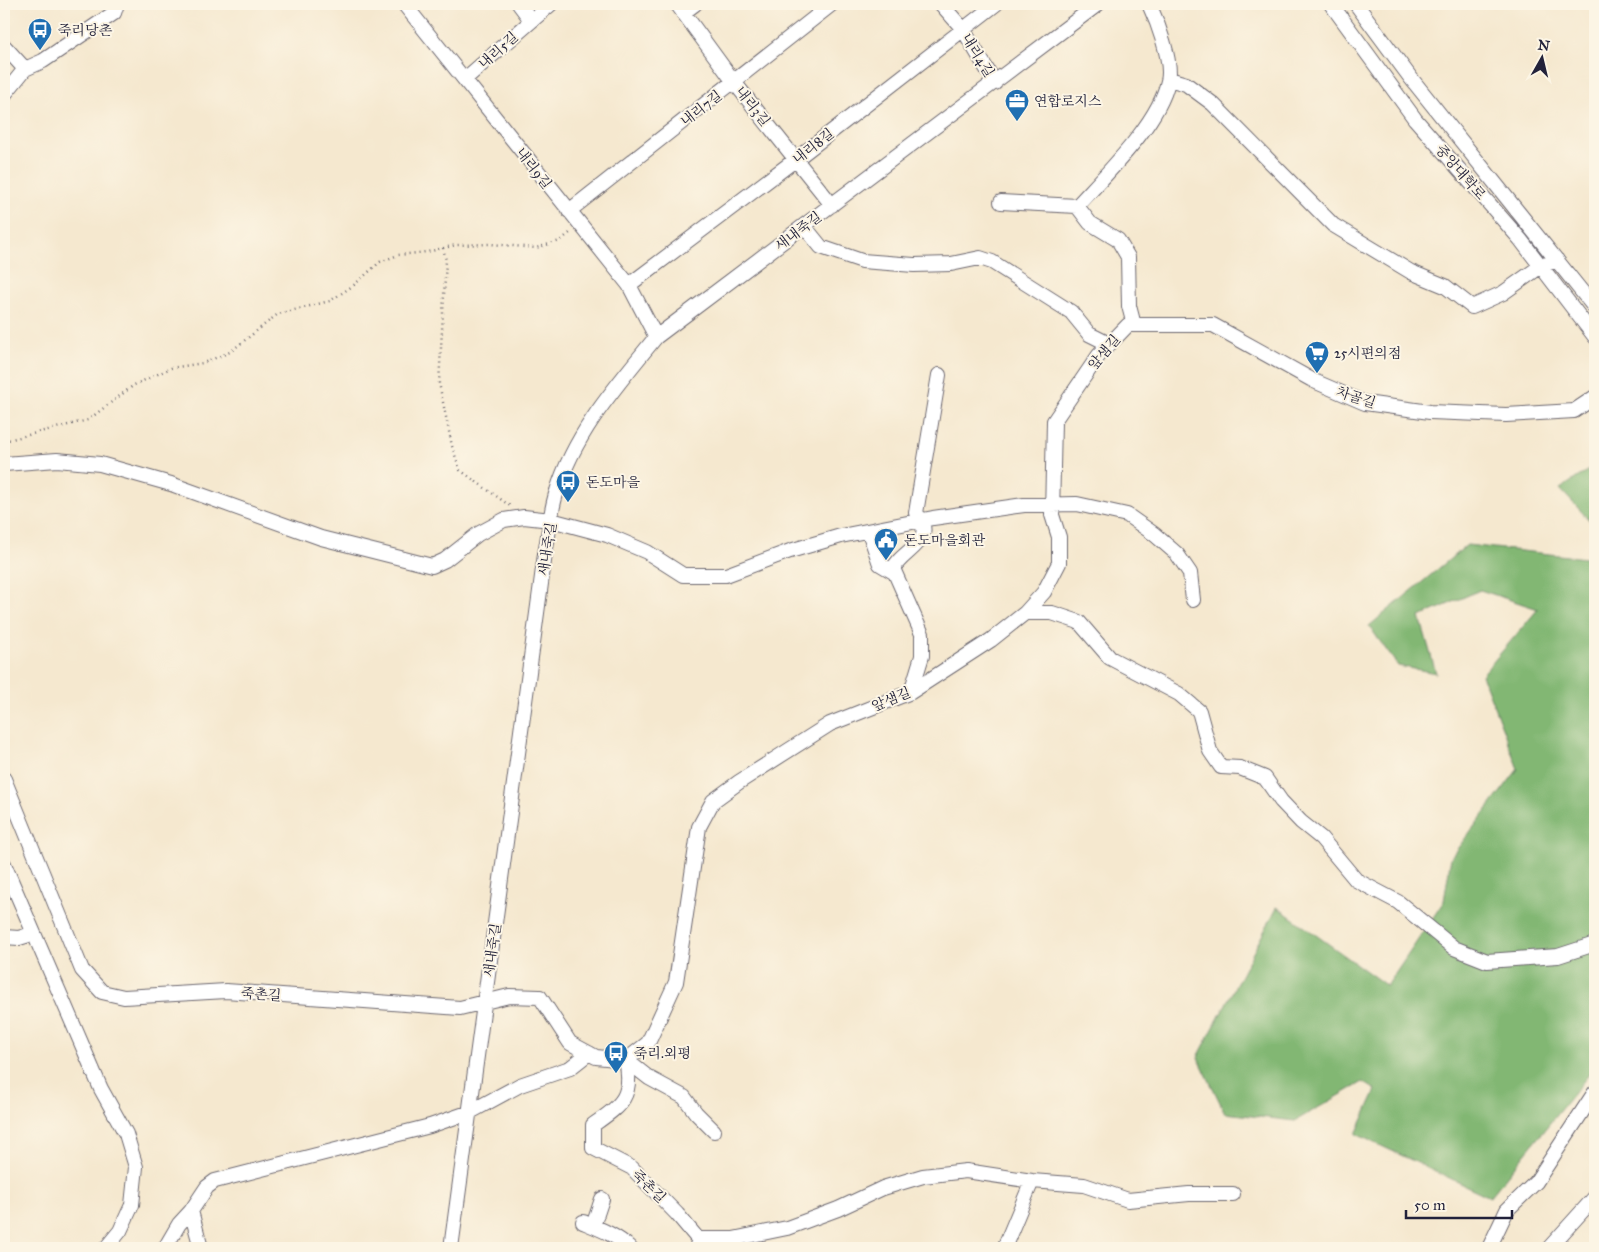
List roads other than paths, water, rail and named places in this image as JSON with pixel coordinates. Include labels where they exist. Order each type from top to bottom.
[{"type":"street","points":[[4,95],[25,69],[43,60],[114,13],[117,4]]},
{"type":"street","name":"내리9길","points":[[404,4],[629,285],[656,338]]},
{"type":"street","points":[[519,4],[531,20]]},
{"type":"street","name":"내리5길","points":[[465,80],[551,4]]},
{"type":"street","points":[[680,8],[695,4]]},
{"type":"street","name":"내리7길","points":[[569,211],[832,4]]},
{"type":"street","name":"내리4길","points":[[941,4],[963,30],[995,83]]},
{"type":"street","name":"내리8길","points":[[629,285],[795,160],[996,4]]},
{"type":"street","name":"새내죽길","points":[[451,1248],[551,520],[557,491],[581,436],[619,382],[656,338],[1098,4]]},
{"type":"street","points":[[1077,206],[1127,151],[1158,107],[1169,79],[1162,32],[1149,4]]},
{"type":"street","name":"중앙대학로","points":[[1331,4],[1415,119],[1541,266],[1595,337]]},
{"type":"street","name":"중앙대학로","points":[[1356,4],[1410,78],[1595,308]]},
{"type":"street","name":"내리3길","points":[[680,8],[734,82],[832,205]]},
{"type":"street","points":[[4,46],[25,69]]},
{"type":"street","points":[[1169,79],[1186,84],[1213,104],[1333,225],[1411,272],[1445,286],[1472,307],[1503,293],[1541,266],[1556,260]]},
{"type":"street","points":[[1001,202],[1077,206],[1090,223],[1118,240],[1128,257],[1131,325]]},
{"type":"street","points":[[804,226],[821,247],[862,260],[914,265],[951,264],[980,258],[992,262],[1071,312],[1089,334],[1109,344]]},
{"type":"street","name":"앞샘길","points":[[626,1060],[648,1043],[676,982],[699,827],[713,801],[739,782],[830,724],[911,692],[991,640],[1026,613],[1044,592],[1060,563],[1059,537],[1052,515],[1054,421],[1099,355],[1131,325]]},
{"type":"street","name":"차골길","points":[[1131,325],[1213,325],[1314,382],[1365,403],[1430,412],[1506,415],[1574,411],[1595,397]]},
{"type":"street","points":[[892,571],[895,563],[919,543],[924,532],[922,520],[916,513],[939,375]]},
{"type":"street","points":[[4,464],[57,460],[100,464],[171,484],[322,538],[432,566],[445,560],[478,534],[504,520],[517,518],[551,520],[607,535],[647,552],[683,575],[726,575],[790,551],[841,536],[869,532],[922,520],[1024,505],[1077,504],[1127,515],[1154,534],[1177,554],[1190,573],[1193,600]]},
{"type":"street","points":[[869,532],[880,564],[892,571],[910,603],[922,634],[922,656],[911,692]]},
{"type":"street","points":[[1026,613],[1052,613],[1079,622],[1110,658],[1179,694],[1199,711],[1210,751],[1221,767],[1240,768],[1265,778],[1281,801],[1320,838],[1356,880],[1398,902],[1454,948],[1487,961],[1558,956],[1595,944]]},
{"type":"street","name":"죽촌길","points":[[4,779],[82,970],[102,992],[124,997],[226,992],[460,1008],[509,996],[540,997],[570,1043],[596,1056],[626,1060],[630,1079],[620,1105],[593,1125],[593,1148],[632,1168],[678,1214],[697,1244]]},
{"type":"street","points":[[4,864],[32,934],[43,953],[100,1089],[126,1134],[136,1167],[132,1205],[120,1231],[106,1248]]},
{"type":"street","points":[[4,936],[19,938],[32,934]]},
{"type":"street","points":[[165,1248],[179,1224],[191,1211],[207,1187],[215,1181],[430,1126],[470,1112],[520,1086],[570,1068],[589,1053]]},
{"type":"street","points":[[626,1060],[649,1078],[684,1097],[696,1113],[714,1130]]},
{"type":"street","points":[[1489,1248],[1507,1210],[1536,1182],[1595,1092]]},
{"type":"street","points":[[697,1244],[787,1228],[838,1209],[883,1188],[923,1176],[966,1171],[1032,1181],[1084,1184],[1128,1200],[1189,1194],[1233,1194]]},
{"type":"street","points":[[1004,1248],[1032,1181]]},
{"type":"street","points":[[1549,1248],[1595,1197]]},
{"type":"street","points":[[602,1199],[588,1224],[621,1240],[630,1248]]},
{"type":"street","points":[[191,1211],[201,1248]]},
{"type":"place","name":"죽리당촌","points":[[40,51]]},
{"type":"place","name":"연합로지스","points":[[1017,122]]},
{"type":"place","name":"25시편의점","points":[[1317,374]]},
{"type":"place","name":"돈도마을","points":[[568,503]]},
{"type":"place","name":"돈도마을회관","points":[[886,561]]},
{"type":"place","name":"죽리.외평","points":[[616,1074]]}]
